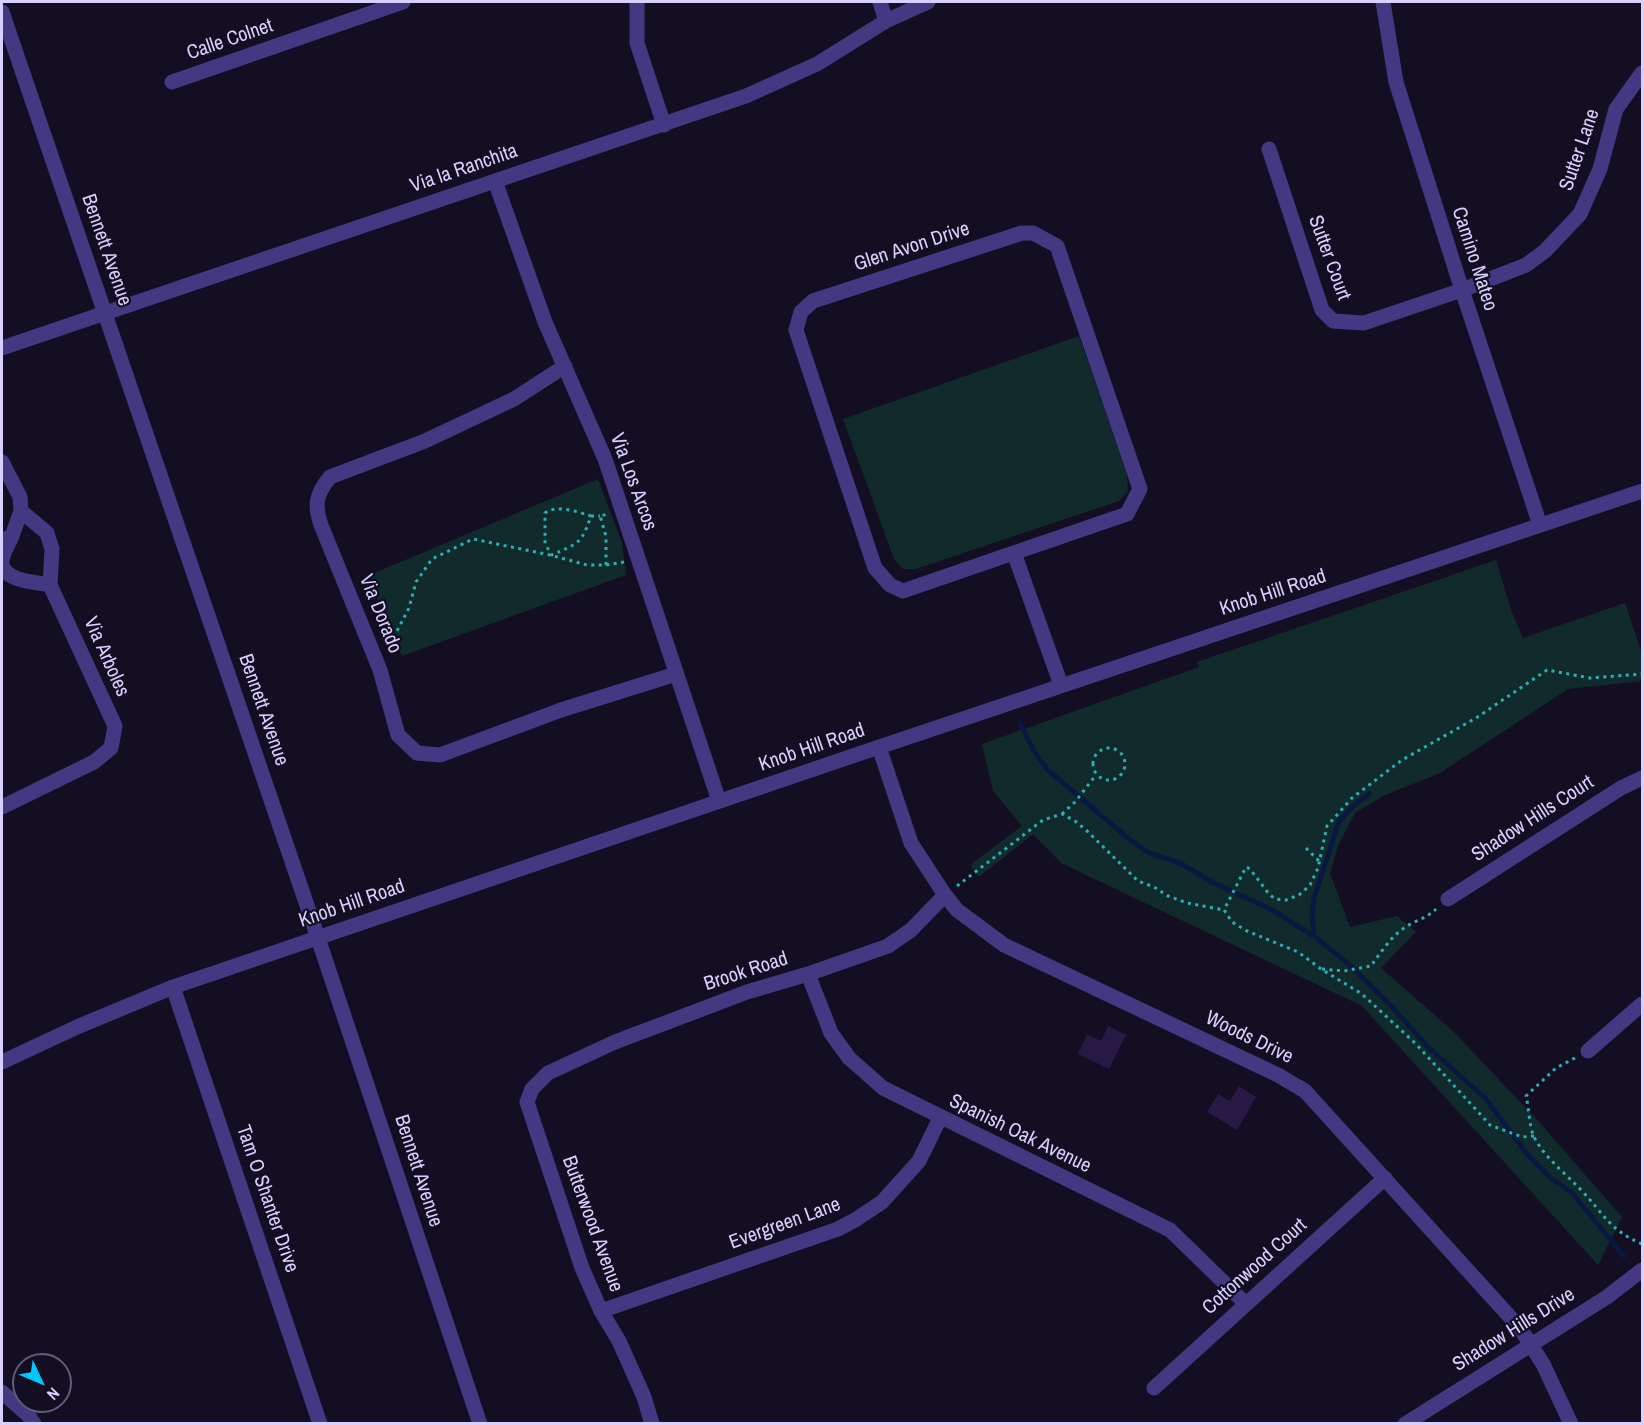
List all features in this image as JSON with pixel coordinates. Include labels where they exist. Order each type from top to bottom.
[{"type":"street","name":"Calle Colnet","points":[[172,82],[403,2]]},
{"type":"street","points":[[637,2],[637,43],[664,125]]},
{"type":"street","points":[[880,2],[886,21]]},
{"type":"street","name":"Via la Ranchita","points":[[2,348],[746,96],[807,69],[886,21],[928,2]]},
{"type":"street","name":"Camino Mateo","points":[[1383,2],[1396,82],[1540,525]]},
{"type":"street","name":"Bennett Avenue","points":[[2,12],[318,938],[480,1424]]},
{"type":"street","name":"Sutter Lane","points":[[1462,290],[1526,265],[1545,251],[1580,214],[1600,169],[1616,109],[1642,73]]},
{"type":"street","name":"Sutter Court","points":[[1269,149],[1322,310],[1334,321],[1364,323],[1462,290]]},
{"type":"street","name":"Via Los Arcos","points":[[495,181],[545,322],[605,459],[719,801]]},
{"type":"street","name":"Glen Avon Drive","points":[[1022,233],[1033,233],[1057,246],[1140,489],[1127,514],[1014,553],[903,591],[890,585],[875,568],[796,330],[801,312],[813,301],[1022,233]]},
{"type":"street","name":"Via Dorado","points":[[565,366],[514,399],[425,441],[330,477],[321,488],[316,510],[380,670],[398,735],[417,753],[440,755],[561,710],[676,674]]},
{"type":"street","points":[[2,462],[20,497],[21,511],[7,539],[2,564],[5,570],[19,579],[51,585]]},
{"type":"street","name":"Knob Hill Road","points":[[2,1062],[77,1027],[173,987],[1642,491]]},
{"type":"street","name":"Via Arboles","points":[[2,807],[94,762],[111,748],[115,726],[51,585],[52,549],[47,533],[21,511]]},
{"type":"street","points":[[1014,553],[1061,686]]},
{"type":"street","name":"Woods Drive","points":[[879,747],[911,843],[945,896],[957,910],[1004,945],[1278,1075],[1305,1091],[1520,1328],[1543,1364],[1571,1424]]},
{"type":"street","name":"Shadow Hills Court","points":[[1448,899],[1621,788],[1642,778]]},
{"type":"street","name":"Brook Road","points":[[548,1072],[615,1042],[714,1004],[888,946],[910,930],[945,896]]},
{"type":"street","name":"Spanish Oak Avenue","points":[[808,974],[831,1033],[849,1058],[883,1088],[1170,1230],[1246,1304]]},
{"type":"street","name":"Tam O Shanter Drive","points":[[173,987],[320,1424]]},
{"type":"street","points":[[1588,1051],[1642,1004]]},
{"type":"street","name":"Butterwood Avenue","points":[[548,1072],[532,1089],[527,1102],[582,1268],[619,1341],[644,1397],[652,1424]]},
{"type":"street","name":"Evergreen Lane","points":[[602,1311],[838,1229],[855,1220],[882,1202],[919,1161],[940,1118]]},
{"type":"street","name":"Cottonwood Court","points":[[1154,1388],[1385,1178]]},
{"type":"street","name":"Shadow Hills Drive","points":[[1405,1424],[1607,1297],[1642,1270]]},
{"type":"street","points":[[2,1392],[28,1415],[34,1424]]},
{"type":"path","points":[[552,555],[545,544],[546,513],[555,509],[600,516],[622,510]]},
{"type":"path","points":[[552,555],[578,543],[583,537],[591,516]]},
{"type":"path","points":[[600,516],[606,536],[606,565]]},
{"type":"path","points":[[370,646],[397,631],[409,608],[416,582],[432,559],[473,539],[552,555],[587,565],[606,565],[638,558]]},
{"type":"path","points":[[1224,910],[1246,867],[1275,899],[1286,900],[1299,895],[1310,885],[1320,862],[1327,826],[1352,798],[1402,760],[1476,718],[1548,669],[1590,678],[1642,675]]},
{"type":"path","points":[[1108,748],[1118,751],[1124,760],[1120,774],[1111,780],[1097,775],[1093,765],[1095,755],[1108,748]]},
{"type":"path","points":[[945,896],[1043,820],[1062,814],[1097,775]]},
{"type":"path","points":[[1062,814],[1075,820],[1138,881],[1178,900],[1224,910],[1232,922],[1247,931],[1298,952],[1370,1001],[1416,1044],[1490,1125],[1503,1132],[1522,1137],[1534,1136]]},
{"type":"path","points":[[1306,848],[1320,862]]},
{"type":"path","points":[[1321,969],[1344,971],[1371,966],[1383,949],[1407,926],[1427,918],[1448,899]]},
{"type":"path","points":[[1588,1051],[1556,1068],[1526,1096],[1534,1136],[1557,1167],[1582,1191],[1608,1223],[1627,1239],[1642,1244]]},
{"type":"green space","points":[[1079,336],[1127,475],[1128,491],[1119,501],[916,569],[903,569],[894,559],[843,419]]},
{"type":"green space","points":[[598,479],[622,543],[626,575],[402,656],[367,576]]},
{"type":"green space","points":[[1496,560],[1511,610],[1523,638],[1625,603],[1642,654],[1642,681],[1568,689],[1440,773],[1385,795],[1355,813],[1338,846],[1330,873],[1350,927],[1397,916],[1416,932],[1381,968],[1453,1031],[1540,1123],[1622,1217],[1598,1265],[1362,1006],[1061,863],[1033,834],[979,877],[970,865],[1022,826],[993,791],[982,744],[1199,667],[1197,662]]},
{"type":"building","points":[[1108,1026],[1126,1035],[1109,1069],[1078,1054],[1087,1034],[1101,1041]]},
{"type":"building","points":[[1239,1086],[1256,1097],[1237,1130],[1207,1112],[1218,1094],[1230,1101]]},
{"type":"waterway","points":[[1020,723],[1035,753],[1048,770],[1129,839],[1149,853],[1180,863],[1212,882],[1272,910],[1314,936],[1351,966],[1429,1048],[1485,1098],[1527,1154],[1551,1178],[1572,1193],[1624,1256]]},
{"type":"waterway","points":[[1314,936],[1312,915],[1314,898],[1339,821],[1369,794]]}]
